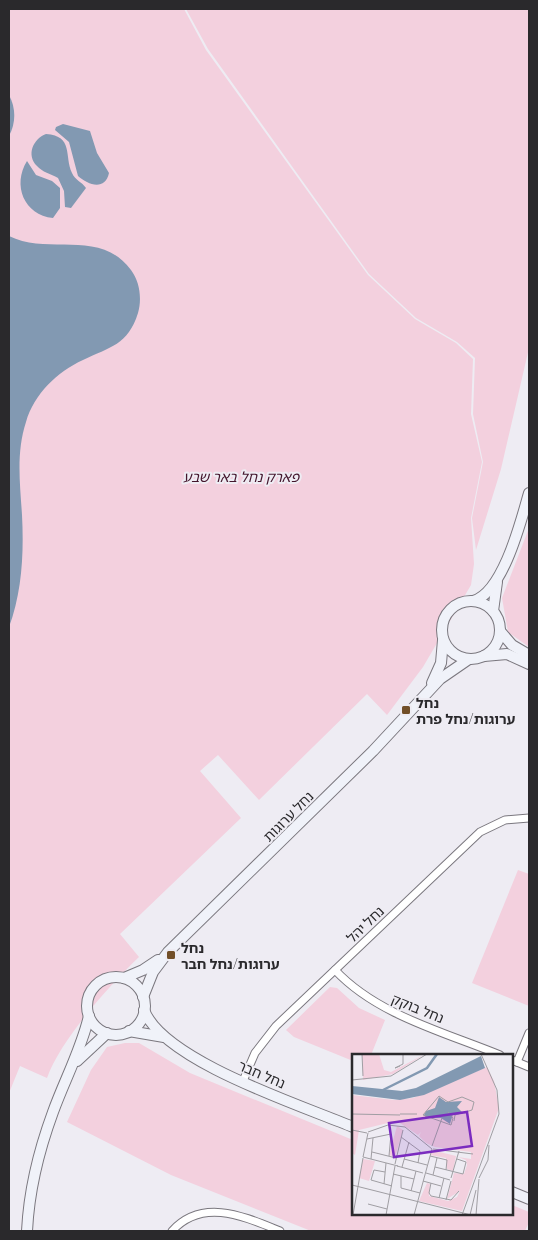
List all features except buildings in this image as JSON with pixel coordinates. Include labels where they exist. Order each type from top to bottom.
[{"type":"street","points":[[492,611],[499,576],[516,534],[529,494]]},
{"type":"street","points":[[499,576],[481,599],[459,604],[448,613],[443,622],[443,639],[450,651],[469,659],[507,654],[529,664]]},
{"type":"street","points":[[473,601],[486,605],[498,620],[500,631],[496,644],[484,656]]},
{"type":"street","points":[[500,631],[512,646],[529,655]]},
{"type":"street","name":"נחל ערוגות","points":[[425,696],[441,663],[443,639]]},
{"type":"street","name":"נחל ערוגות","points":[[124,978],[143,970],[168,952],[366,758],[449,671],[469,659]]},
{"type":"street","name":"נחל יהל","points":[[243,1081],[252,1058],[267,1036],[480,832],[505,820],[529,818]]},
{"type":"street","name":"נחל ערוגות","points":[[143,997],[154,972],[168,952]]},
{"type":"street","name":"נחל בוקק","points":[[335,970],[360,994],[381,1007],[498,1054]]},
{"type":"street","points":[[27,1231],[35,1171],[42,1144],[74,1064],[89,1016],[87,1002],[95,986],[110,977],[124,978],[136,985],[143,997],[144,1010],[139,1023],[129,1031],[121,1034],[107,1033],[96,1026],[89,1016]]},
{"type":"street","name":"נחל חבר","points":[[144,1010],[149,1020],[165,1038],[211,1066],[352,1127]]},
{"type":"street","name":"נחל חבר","points":[[129,1031],[165,1038]]},
{"type":"street","points":[[74,1064],[107,1033]]},
{"type":"street","points":[[529,1033],[515,1061],[529,1067]]},
{"type":"street","points":[[513,1192],[529,1199]]},
{"type":"street","points":[[172,1231],[195,1215],[215,1212],[235,1214],[280,1231]]},
{"type":"green space","name":"פארק נחל באר שבע","points":[[9,9],[184,9],[206,50],[368,275],[415,319],[456,343],[473,359],[471,414],[482,462],[471,518],[474,564],[471,585],[423,667],[387,715],[367,694],[259,800],[218,755],[200,771],[241,818],[120,934],[139,957],[100,998],[74,1030],[47,1078],[20,1066],[9,1093]]},
{"type":"green space","points":[[186,9],[529,9],[529,348],[501,469],[476,550],[472,518],[483,462],[473,414],[475,358],[457,342],[416,318],[369,274],[208,49]]},
{"type":"green space","points":[[529,528],[529,647],[508,632],[502,598]]},
{"type":"green space","points":[[518,870],[529,874],[529,1006],[472,983]]},
{"type":"green space","points":[[330,987],[337,988],[359,1008],[385,1020],[371,1054],[352,1054],[352,1061],[294,1037],[286,1030]]},
{"type":"green space","points":[[125,1043],[139,1043],[190,1073],[352,1140],[352,1215],[513,1215],[513,1205],[529,1212],[529,1222],[525,1231],[311,1231],[171,1175],[67,1122],[91,1070],[107,1047]]},
{"type":"water","points":[[9,95],[13,105],[14,116],[9,136]]},
{"type":"water","points":[[63,124],[90,131],[97,153],[109,173],[104,182],[96,185],[91,184],[78,176],[69,142],[55,130],[56,127]]},
{"type":"water","points":[[46,134],[61,139],[64,143],[67,148],[72,173],[86,188],[71,208],[65,207],[64,191],[58,178],[39,168],[32,157],[32,148],[35,143],[41,136]]},
{"type":"water","points":[[27,161],[36,175],[52,181],[60,188],[60,208],[53,218],[43,216],[35,211],[28,205],[24,197],[21,189],[21,180]]},
{"type":"water","points":[[9,236],[41,244],[89,246],[104,250],[118,257],[131,270],[138,285],[140,296],[138,313],[134,324],[123,339],[110,348],[64,371],[41,393],[26,422],[20,457],[23,529],[21,572],[17,600],[9,627]]},
{"type":"place","name":"נחל ערוגות/נחל פרת","points":[[406,710]]},
{"type":"place","name":"נחל ערוגות/נחל חבר","points":[[171,955]]}]
